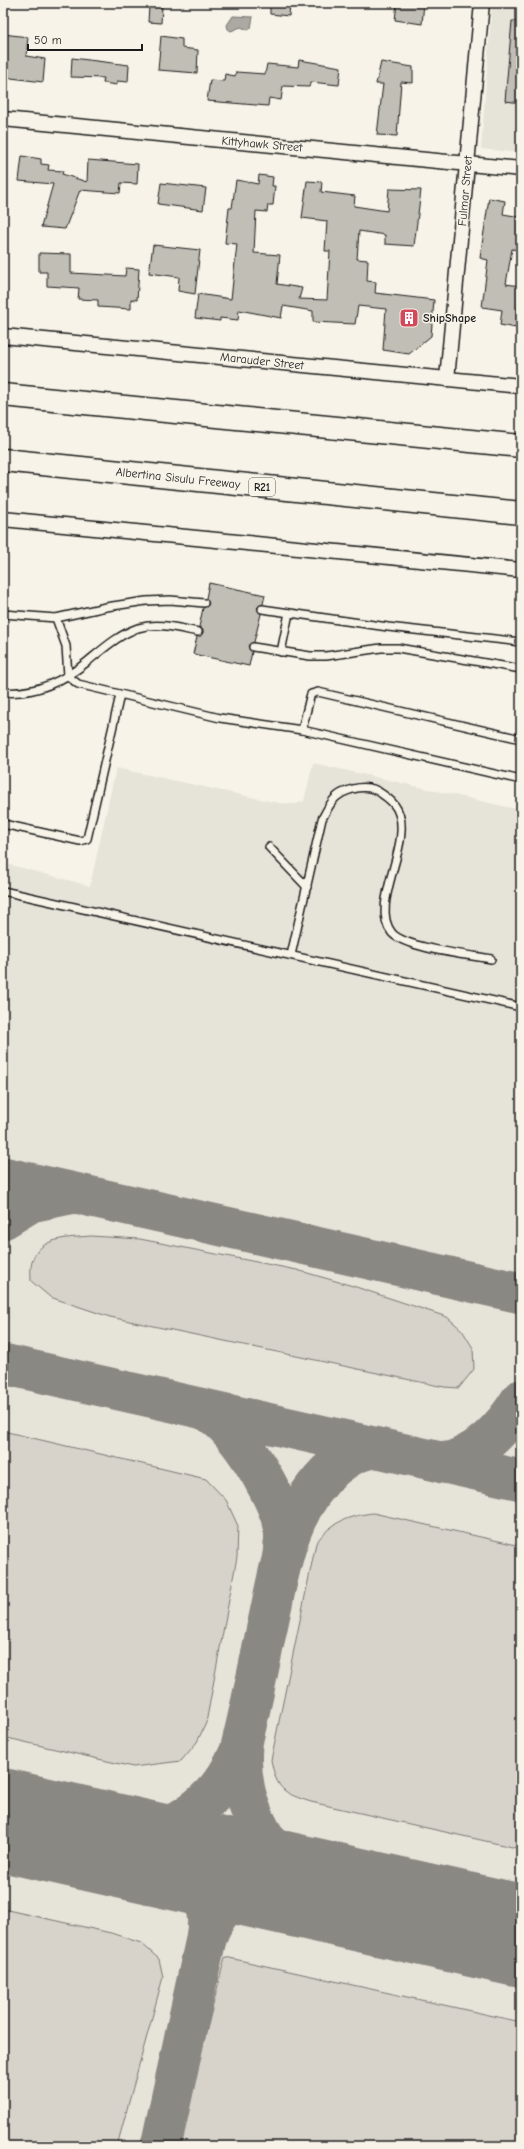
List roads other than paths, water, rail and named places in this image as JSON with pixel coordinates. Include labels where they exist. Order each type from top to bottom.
[{"type":"highway","points":[[3,395],[521,446]]},
{"type":"highway","name":"Albertina Sisulu Freeway","points":[[3,460],[521,513]]},
{"type":"street","name":"Fulmar Street","points":[[447,379],[482,3]]},
{"type":"street","name":"Kittyhawk Street","points":[[3,119],[521,169]]},
{"type":"street","name":"Marauder Street","points":[[3,336],[521,386]]},
{"type":"street","points":[[3,519],[521,570]]},
{"type":"lane","points":[[3,614],[56,618],[106,607],[146,601],[170,600],[204,603]]},
{"type":"lane","points":[[262,609],[388,628],[521,642]]},
{"type":"lane","points":[[281,652],[289,613]]},
{"type":"lane","points":[[56,618],[66,646],[68,676],[78,684],[220,718],[302,730],[521,780]]},
{"type":"lane","points":[[3,692],[20,693],[39,690],[68,676],[105,646],[124,634],[139,628],[172,626],[198,632]]},
{"type":"lane","points":[[253,647],[310,656],[326,656],[362,650],[398,648],[521,669]]},
{"type":"lane","points":[[302,730],[311,694],[318,692],[521,739]]},
{"type":"lane","points":[[3,824],[80,841],[86,839],[120,695]]},
{"type":"lane","points":[[291,956],[322,819],[329,805],[339,794],[353,788],[366,787],[378,790],[389,799],[397,809],[400,821],[400,842],[384,915],[392,932],[399,940],[414,945],[491,959]]},
{"type":"lane","points":[[269,847],[307,887]]},
{"type":"lane","points":[[3,891],[521,1007]]},
{"type":"place","name":"ShipShape","points":[[409,318]]}]
